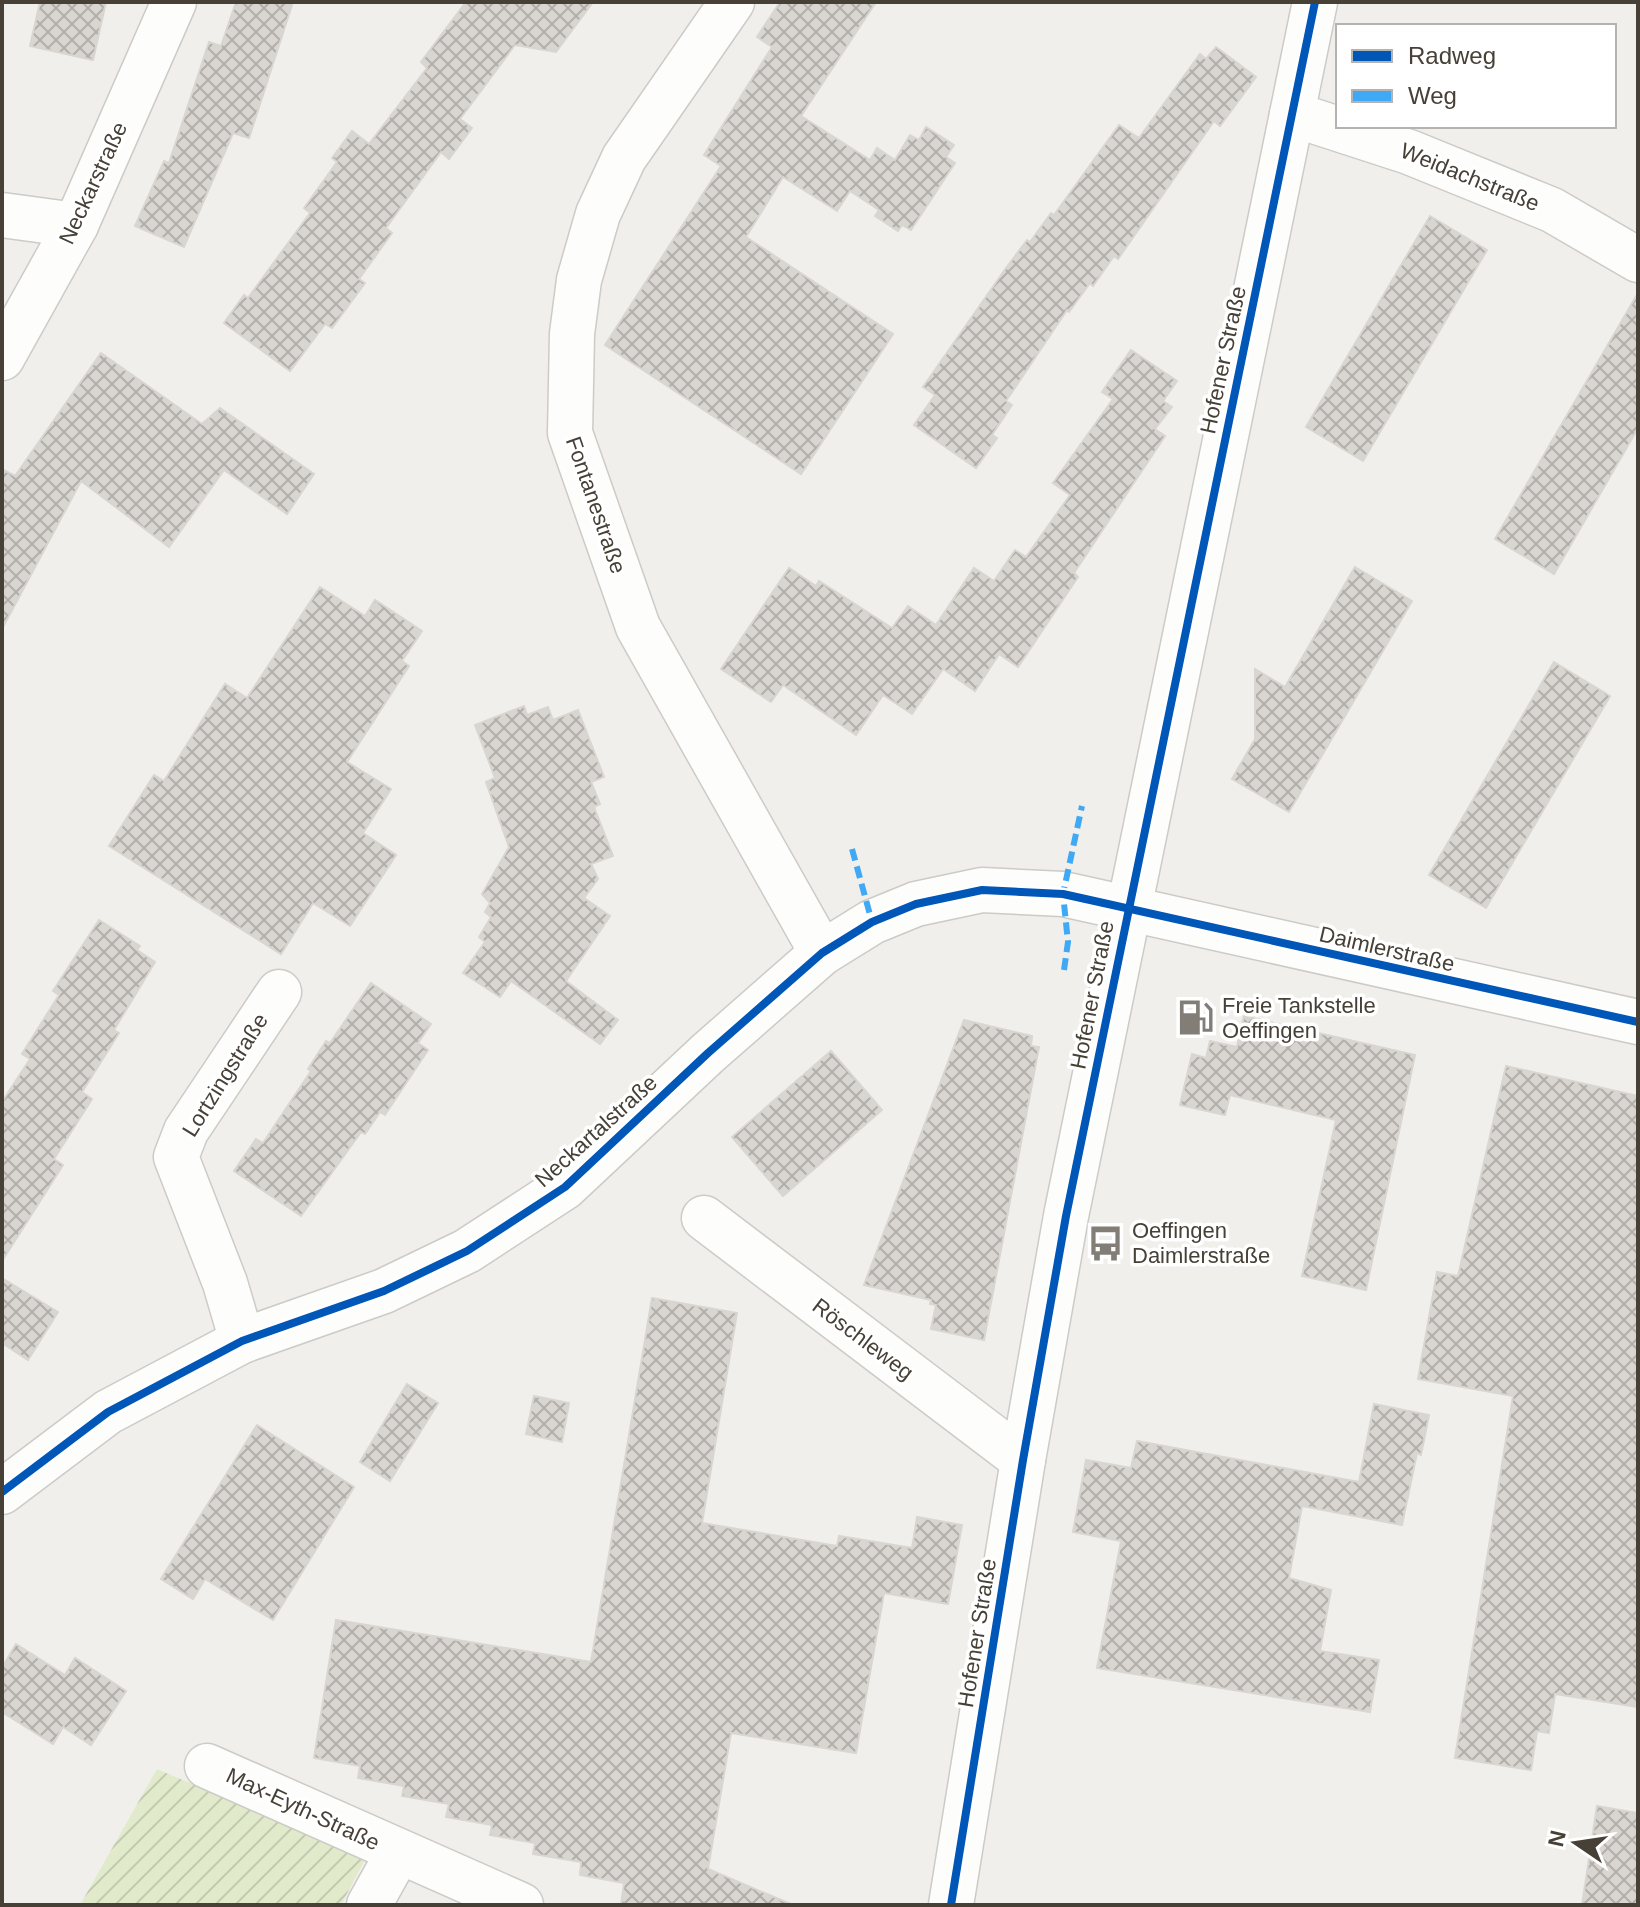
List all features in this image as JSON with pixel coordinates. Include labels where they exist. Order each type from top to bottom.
[{"type":"street","name":"Neckarstraße","points":[[2,358],[76,225],[174,2]]},
{"type":"street","name":"Fontanestraße","points":[[732,2],[624,158],[598,214],[579,280],[572,334],[570,433],[638,627],[822,953]]},
{"type":"street","name":"Hofener Straße","points":[[951,1905],[1023,1460],[1128,907],[1315,2]]},
{"type":"street","name":"Weidachstraße","points":[[1292,114],[1409,152],[1552,210],[1638,260]]},
{"type":"street","points":[[2,215],[76,225]]},
{"type":"street","name":"Neckartalstraße","points":[[2,1492],[108,1412],[242,1341],[384,1291],[467,1251],[565,1187],[708,1053],[822,953],[872,922],[916,904],[982,890],[1063,894],[1128,907]]},
{"type":"street","name":"Daimlerstraße","points":[[1128,907],[1638,1022]]},
{"type":"street","name":"Lortzingstraße","points":[[242,1341],[225,1283],[176,1157],[186,1131],[279,992]]},
{"type":"street","name":"Röschleweg","points":[[704,1218],[1023,1460]]},
{"type":"street","name":"Max-Eyth-Straße","points":[[207,1766],[521,1905]]},
{"type":"street","name":"Max-Eyth-Straße","points":[[369,1905],[398,1853]]},
{"type":"green space","points":[[157,1769],[366,1858],[341,1905],[80,1905]]},
{"type":"building","points":[[40,2],[106,2],[93,60],[30,46]]},
{"type":"building","points":[[236,2],[293,2],[249,138],[233,133],[184,247],[135,226],[164,161],[169,163],[209,42],[221,46]]},
{"type":"building","points":[[466,2],[593,2],[556,52],[515,45],[460,119],[472,128],[449,159],[441,152],[386,228],[392,233],[359,279],[365,283],[332,328],[325,324],[290,371],[224,323],[244,295],[248,298],[310,213],[304,208],[337,162],[332,158],[352,131],[369,144],[427,68],[421,62]]},
{"type":"building","points":[[780,2],[876,2],[801,116],[870,160],[877,148],[895,160],[910,135],[919,140],[926,127],[954,145],[946,157],[955,163],[911,230],[902,225],[898,231],[875,216],[879,210],[850,191],[837,211],[783,177],[746,237],[893,334],[801,474],[605,345],[721,166],[704,155],[772,47],[757,37]]},
{"type":"building","points":[[1216,47],[1256,77],[1220,126],[1214,121],[1118,259],[1114,256],[1093,286],[1090,283],[1069,312],[1067,310],[1006,401],[1012,405],[992,435],[997,438],[976,468],[914,425],[935,395],[923,387],[1006,268],[1051,213],[1054,215],[1119,125],[1139,138],[1200,54],[1206,59]]},
{"type":"building","points":[[1430,216],[1487,250],[1363,461],[1306,427]]},
{"type":"building","points":[[1638,293],[1638,428],[1554,574],[1495,539]]},
{"type":"building","points":[[1131,350],[1177,381],[1163,401],[1172,407],[1155,429],[1165,436],[1074,573],[1078,577],[1018,667],[999,654],[975,691],[943,669],[912,714],[883,695],[856,735],[783,685],[771,702],[721,669],[789,568],[816,586],[819,581],[892,628],[908,606],[936,625],[974,568],[994,581],[1015,550],[1026,557],[1070,495],[1053,483],[1113,399],[1102,392]]},
{"type":"building","points":[[101,353],[202,424],[220,408],[314,474],[287,514],[224,470],[169,547],[81,481],[2,629],[2,469],[15,476]]},
{"type":"building","points":[[1355,567],[1412,601],[1289,812],[1232,779],[1255,739],[1255,669],[1285,687]]},
{"type":"building","points":[[320,587],[365,616],[375,600],[422,631],[402,661],[409,666],[347,762],[391,789],[363,833],[396,855],[350,926],[313,903],[281,954],[109,846],[154,775],[164,781],[225,684],[247,698]]},
{"type":"building","points":[[1554,662],[1610,696],[1486,908],[1429,875]]},
{"type":"building","points":[[524,706],[527,715],[548,707],[553,720],[578,710],[604,777],[591,782],[600,804],[594,807],[613,856],[591,864],[598,879],[584,898],[610,916],[566,981],[618,1020],[600,1044],[511,981],[500,997],[463,973],[485,942],[479,937],[491,917],[485,912],[490,903],[482,894],[509,847],[486,782],[495,778],[475,725]]},
{"type":"building","points":[[99,920],[140,946],[137,950],[155,962],[114,1030],[119,1033],[82,1092],[92,1099],[54,1159],[63,1165],[2,1261],[2,1102],[30,1059],[22,1054],[59,995],[53,991]]},
{"type":"building","points":[[371,983],[431,1024],[418,1043],[428,1050],[385,1115],[380,1112],[365,1134],[361,1132],[301,1216],[234,1171],[256,1139],[263,1143],[311,1071],[308,1069],[326,1041],[330,1043]]},
{"type":"building","points":[[1244,1016],[1415,1055],[1366,1290],[1302,1276],[1336,1120],[1230,1095],[1225,1115],[1180,1105],[1192,1054],[1206,1058],[1210,1041],[1237,1047]]},
{"type":"building","points":[[964,1020],[1032,1036],[1031,1046],[1039,1047],[984,1340],[931,1329],[936,1305],[930,1304],[931,1300],[864,1285]]},
{"type":"building","points":[[831,1051],[882,1110],[783,1196],[732,1137]]},
{"type":"building","points":[[1506,1066],[1638,1096],[1638,1707],[1555,1694],[1549,1733],[1537,1731],[1531,1770],[1455,1758],[1513,1396],[1418,1379],[1437,1272],[1458,1276]]},
{"type":"building","points":[[2,1278],[58,1312],[28,1360],[2,1343]]},
{"type":"building","points":[[652,1298],[737,1313],[702,1523],[837,1546],[839,1536],[912,1548],[917,1517],[962,1525],[948,1604],[884,1593],[856,1753],[731,1733],[708,1869],[793,1905],[621,1905],[624,1883],[580,1875],[581,1862],[533,1854],[535,1843],[490,1835],[492,1825],[446,1817],[449,1804],[402,1796],[404,1786],[358,1778],[360,1766],[314,1758],[336,1620],[591,1662]]},
{"type":"building","points":[[407,1384],[438,1403],[390,1481],[360,1462]]},
{"type":"building","points":[[534,1396],[569,1403],[562,1442],[526,1434]]},
{"type":"building","points":[[1374,1404],[1429,1415],[1421,1455],[1417,1453],[1402,1525],[1302,1506],[1289,1578],[1331,1590],[1320,1651],[1379,1660],[1370,1712],[1097,1668],[1121,1541],[1073,1532],[1086,1460],[1131,1468],[1137,1441],[1359,1482]]},
{"type":"building","points":[[257,1425],[354,1487],[273,1620],[205,1579],[193,1599],[161,1579]]},
{"type":"building","points":[[16,1644],[65,1675],[75,1658],[126,1691],[91,1745],[63,1727],[53,1744],[2,1712],[2,1668]]},
{"type":"building","points":[[1597,1806],[1638,1813],[1638,1905],[1582,1905]]},
{"type":"marked path","points":[[1064,970],[1068,942],[1063,894],[1082,806]]},
{"type":"marked path","points":[[852,849],[872,922]]},
{"type":"cycle path","points":[[951,1905],[1066,1216],[1315,2]]},
{"type":"cycle path","points":[[2,1492],[108,1412],[242,1341],[384,1291],[467,1251],[565,1187],[708,1053],[822,953],[872,922],[916,904],[982,890],[1063,894],[1638,1022]]},
{"type":"place","name":"Freie Tankstelle Oeffingen","points":[[1196,1018]]},
{"type":"place","name":"Oeffingen Daimlerstraße","points":[[1106,1243]]}]
